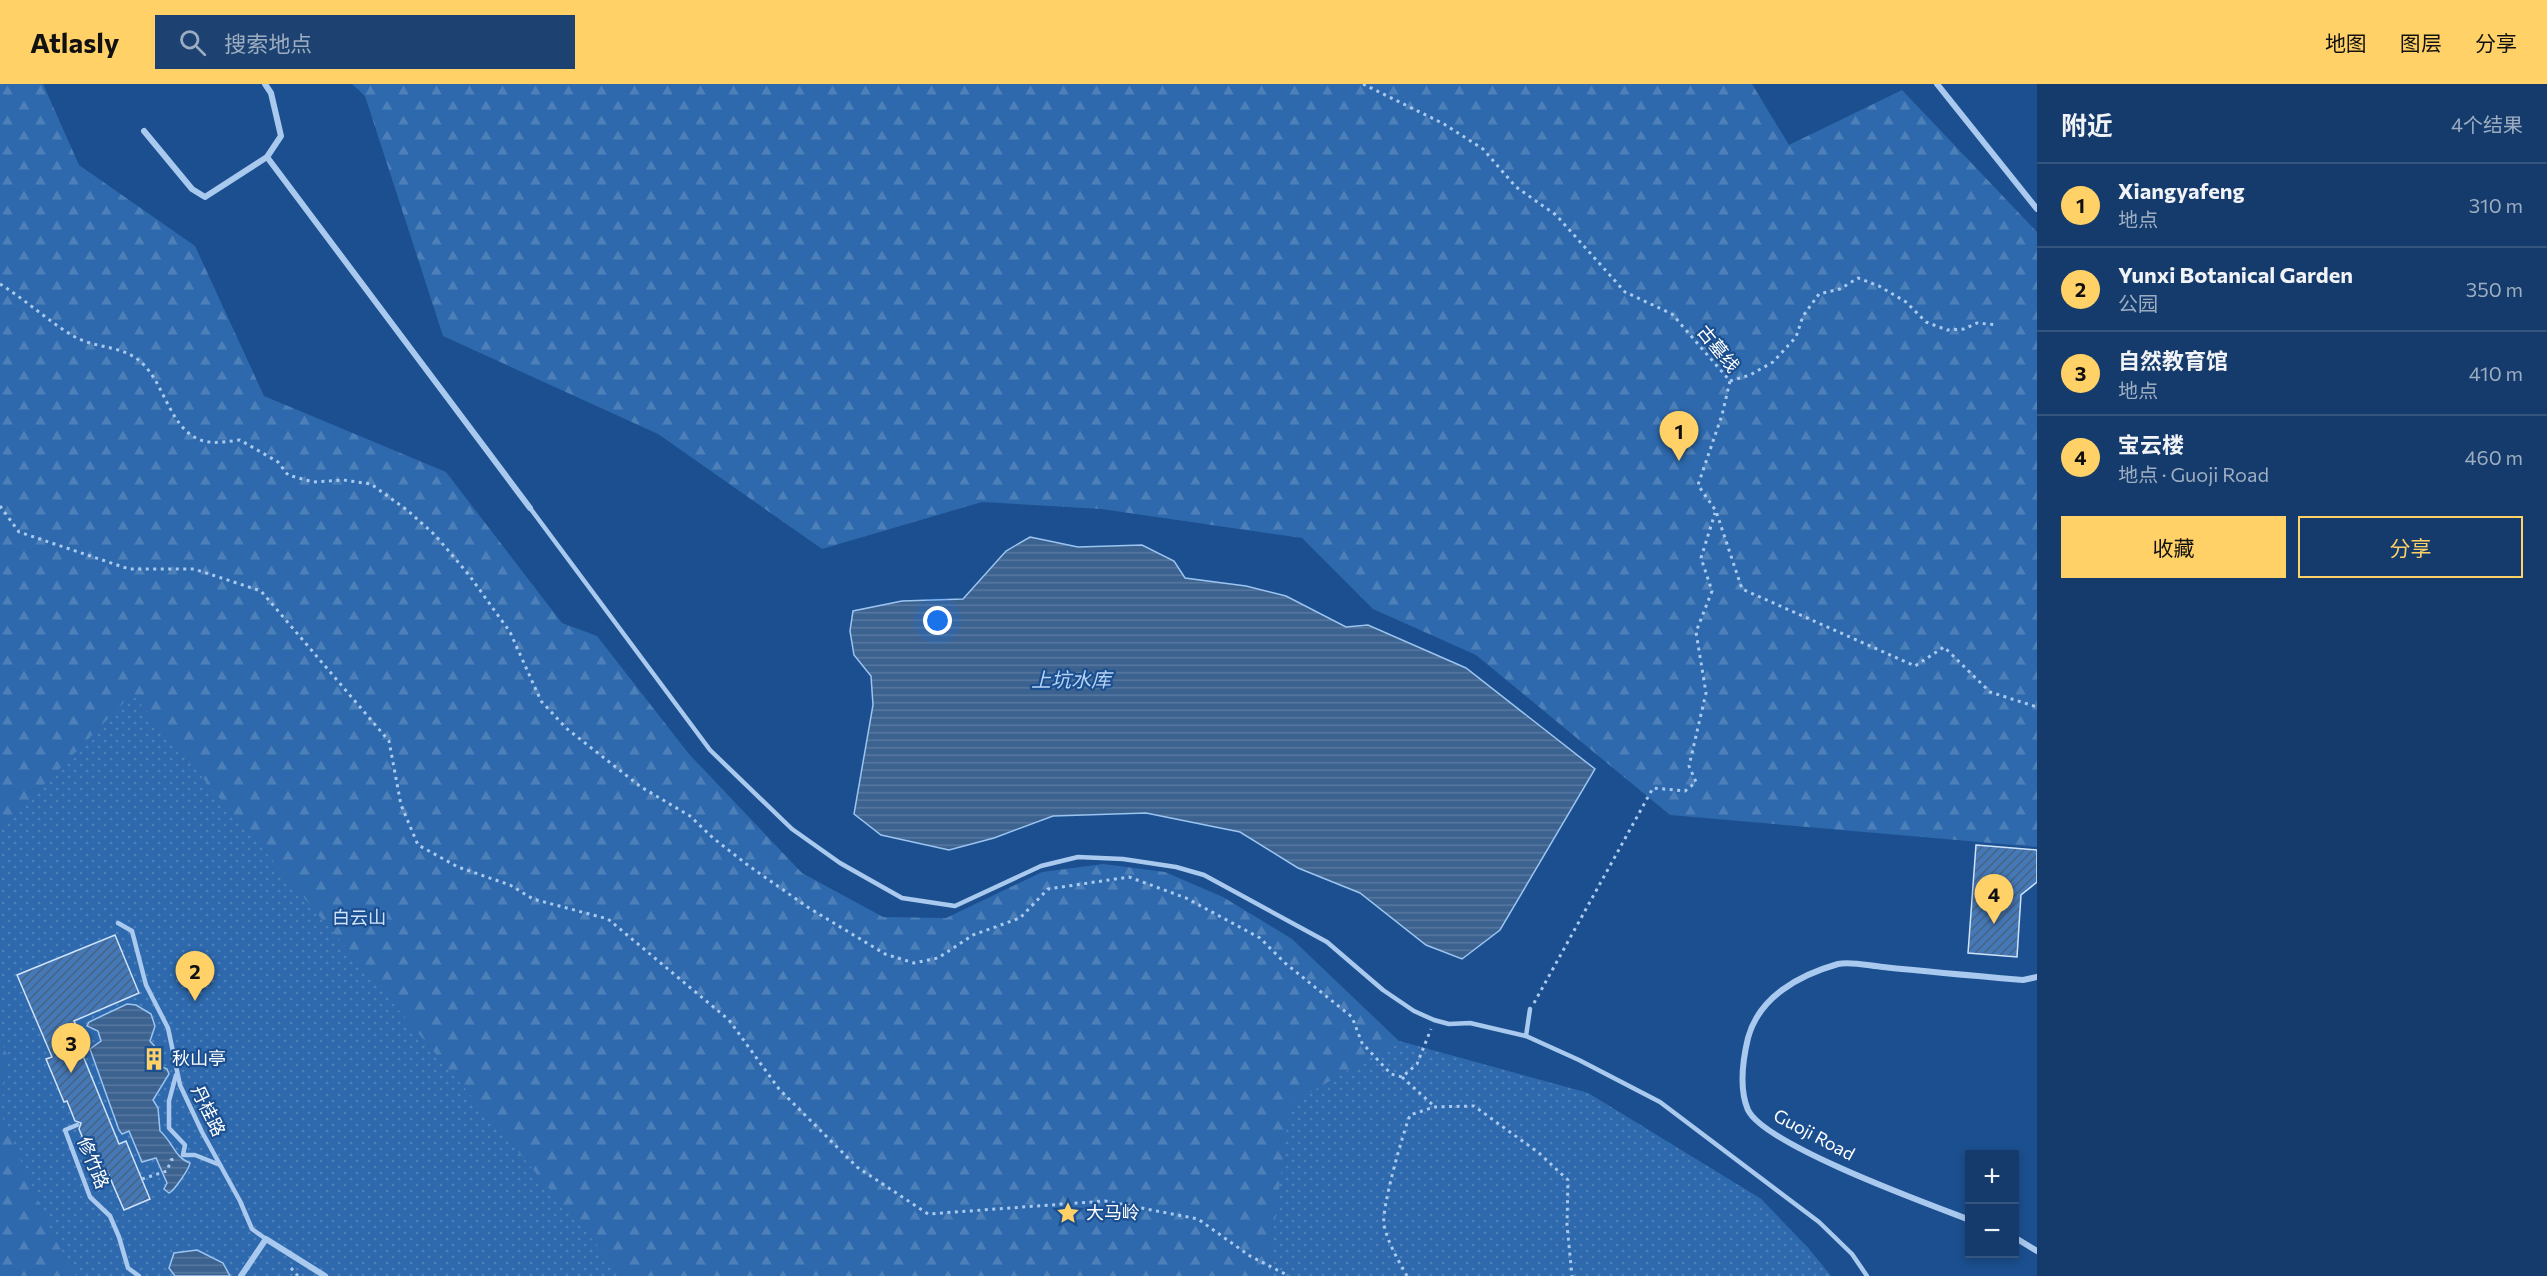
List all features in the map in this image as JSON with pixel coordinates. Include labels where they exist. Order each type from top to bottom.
[{"type":"street","points":[[144,131],[192,189],[205,196],[267,157],[281,136],[271,93],[265,84]]},
{"type":"street","points":[[1937,84],[2037,209]]},
{"type":"street","points":[[267,157],[530,508]]},
{"type":"street","name":"Guoji Road","points":[[1965,1218],[1893,1191],[1836,1165],[1760,1124],[1749,1112],[1745,1099],[1743,1081],[1749,1035],[1761,1011],[1778,992],[1789,984],[1840,963],[2023,980],[2037,977]]},
{"type":"street","points":[[241,1276],[266,1239],[325,1276]]},
{"type":"street","points":[[2019,1240],[2037,1251]]},
{"type":"lane","points":[[530,508],[710,750],[792,829],[840,863],[902,898],[955,906],[1041,866],[1078,857],[1123,859],[1176,867],[1204,875],[1327,942],[1397,1000],[1434,1020],[1449,1024],[1470,1023],[1526,1036],[1580,1059],[1660,1101],[1819,1222],[1852,1254],[1867,1276]]},
{"type":"lane","name":"丹桂路","points":[[118,923],[132,932],[146,985],[168,1028],[177,1072],[202,1132],[252,1229],[266,1239]]},
{"type":"lane","points":[[1526,1036],[1530,1010]]},
{"type":"lane","points":[[177,1072],[168,1116],[169,1128],[185,1145],[183,1155],[195,1155],[220,1165]]},
{"type":"lane","name":"修竹路","points":[[77,1125],[65,1130],[90,1197],[110,1216],[128,1268],[139,1276]]},
{"type":"path","name":"古墓线","points":[[1363,84],[1444,124],[1483,149],[1516,187],[1556,215],[1625,292],[1672,314],[1730,381],[1722,415],[1698,485],[1716,511],[1742,589],[1915,666],[1944,648],[1990,692],[2037,707]]},
{"type":"path","points":[[1730,381],[1750,375],[1773,362],[1796,337],[1803,316],[1819,294],[1840,289],[1858,278],[1879,286],[1906,302],[1926,321],[1947,330],[1964,329],[1977,322],[1997,325]]},
{"type":"path","points":[[0,284],[74,336],[94,346],[120,349],[143,363],[176,417],[191,435],[212,444],[240,440],[278,462],[288,475],[313,482],[343,480],[371,484],[407,510],[435,535],[469,575],[510,632],[541,700],[566,728],[641,787],[690,816],[713,838],[749,866],[809,908],[885,954],[914,963],[938,958],[973,936],[1020,918],[1048,889],[1081,886],[1129,877],[1186,898],[1260,938],[1285,963],[1352,1017],[1362,1043],[1391,1074],[1402,1077],[1434,1107]]},
{"type":"path","points":[[0,506],[19,532],[129,569],[194,569],[261,591],[389,741],[401,805],[418,845],[458,867],[510,885],[533,898],[608,919],[729,1020],[779,1089],[856,1167],[928,1214],[1105,1201],[1198,1219],[1250,1256],[1289,1276]]},
{"type":"path","points":[[1530,1010],[1653,788],[1685,791],[1696,782],[1689,766],[1706,693],[1696,632],[1712,591],[1701,558],[1716,511]]},
{"type":"path","points":[[1402,1077],[1417,1064],[1434,1020]]},
{"type":"path","points":[[1407,1276],[1392,1249],[1383,1222],[1400,1142],[1410,1115],[1434,1107],[1474,1106],[1539,1153],[1568,1180],[1567,1225],[1572,1276]]},
{"type":"path","points":[[142,1179],[167,1172],[171,1160],[183,1155]]},
{"type":"green space","name":"白云山","points":[[0,84],[43,84],[79,165],[195,246],[264,396],[446,472],[562,623],[597,636],[689,754],[802,873],[883,917],[946,918],[1042,872],[1103,864],[1165,872],[1223,897],[1292,939],[1399,1041],[1588,1093],[1761,1199],[1808,1248],[1831,1276],[0,1276]]},
{"type":"green space","points":[[352,84],[1752,84],[1789,145],[1902,90],[2037,232],[2037,847],[1670,815],[1476,655],[1373,609],[1302,538],[1101,509],[982,502],[822,549],[658,434],[443,336],[365,96]]},
{"type":"green space","points":[[132,694],[623,1276],[76,1276],[53,1236],[0,1112],[8,1058],[0,1038],[0,830]]},
{"type":"green space","points":[[1399,1041],[1588,1093],[1761,1199],[1808,1248],[1831,1276],[1268,1276],[1290,1104]]},
{"type":"water","name":"上坑水库","points":[[1030,537],[1078,547],[1142,545],[1174,561],[1185,578],[1246,586],[1286,596],[1346,627],[1368,625],[1466,668],[1595,769],[1500,930],[1462,959],[1426,945],[1360,893],[1298,868],[1240,832],[1146,813],[1053,816],[994,838],[949,850],[881,835],[854,814],[873,705],[871,676],[854,655],[850,631],[853,611],[902,601],[963,599],[1006,551]]},
{"type":"water","points":[[127,1004],[136,1005],[151,1014],[155,1026],[150,1041],[158,1050],[160,1066],[167,1069],[169,1074],[153,1100],[158,1108],[160,1131],[177,1153],[190,1163],[181,1180],[169,1193],[164,1189],[167,1183],[156,1158],[142,1162],[129,1131],[122,1134],[119,1130],[90,1049],[101,1041],[98,1031],[87,1026],[89,1022]]},
{"type":"water","points":[[197,1250],[223,1263],[230,1276],[175,1276],[169,1268],[174,1253]]},
{"type":"building","points":[[1976,845],[2037,850],[2037,882],[2021,895],[2017,957],[1968,953]]},
{"type":"building","points":[[115,935],[139,993],[74,1021],[84,1043],[79,1046],[119,1144],[126,1141],[150,1199],[124,1210],[107,1171],[98,1174],[79,1129],[81,1123],[75,1121],[67,1101],[64,1102],[46,1059],[52,1057],[17,975]]},
{"type":"place","name":"Xiangyafeng","points":[[1679,461]]},
{"type":"place","name":"宝云楼","points":[[1994,924]]},
{"type":"place","name":"Yunxi Botanical Garden","points":[[195,1001]]},
{"type":"place","name":"秋山亭","points":[[154,1059]]},
{"type":"place","name":"自然教育馆","points":[[71,1073]]},
{"type":"place","name":"大马岭","points":[[1068,1213]]}]
